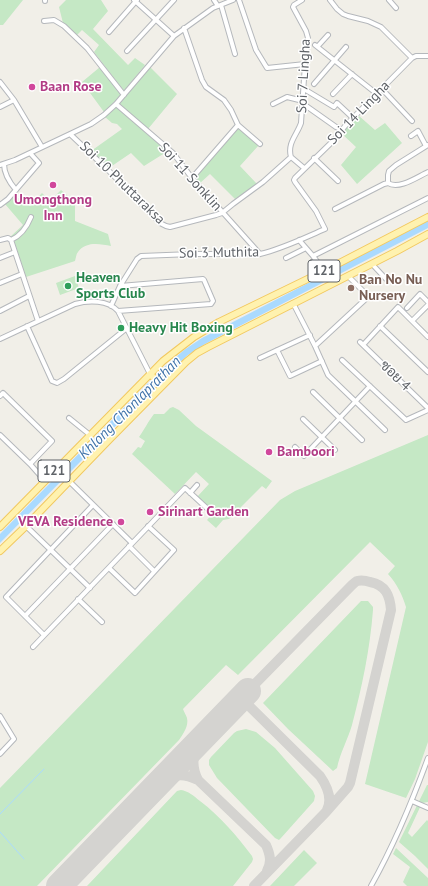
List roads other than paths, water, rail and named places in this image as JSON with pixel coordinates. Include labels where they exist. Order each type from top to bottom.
[{"type":"main road","name":"121","points":[[0,526],[171,354],[194,337],[219,322],[428,217]]},
{"type":"main road","name":"121","points":[[0,551],[26,526],[160,385],[197,353],[428,234]]},
{"type":"main road","points":[[151,375],[160,385]]},
{"type":"street","points":[[109,32],[136,0],[174,36]]},
{"type":"street","points":[[127,51],[174,0]]},
{"type":"street","points":[[214,0],[220,5],[236,54]]},
{"type":"street","points":[[16,190],[2,164],[15,160],[97,120],[116,104],[174,36],[213,8],[233,0]]},
{"type":"street","points":[[238,0],[256,50],[267,68],[305,64]]},
{"type":"street","name":"Soi 7 Lingha","points":[[291,157],[290,144],[299,130],[301,123],[308,38],[306,30],[293,7],[302,0]]},
{"type":"street","points":[[330,0],[343,14],[368,21],[381,27],[412,58],[416,56],[428,56]]},
{"type":"street","points":[[388,0],[396,8]]},
{"type":"street","points":[[44,21],[54,20],[64,26],[87,48],[124,94]]},
{"type":"street","points":[[184,28],[202,80],[206,87],[224,100],[231,110],[238,125],[260,144]]},
{"type":"street","points":[[328,35],[317,46],[376,94]]},
{"type":"street","points":[[314,84],[346,47]]},
{"type":"street","name":"Soi 14 Lingha","points":[[304,168],[335,139],[353,118],[412,58]]},
{"type":"street","points":[[333,94],[352,74]]},
{"type":"street","points":[[0,82],[14,100],[42,147]]},
{"type":"street","points":[[304,89],[334,107],[338,103],[353,118]]},
{"type":"street","points":[[382,89],[412,121]]},
{"type":"street","points":[[273,104],[286,97],[303,102],[342,130]]},
{"type":"street","points":[[0,107],[14,100]]},
{"type":"street","name":"Soi 11 Sonklin","points":[[116,104],[173,153],[222,213],[260,254]]},
{"type":"street","points":[[192,178],[238,125]]},
{"type":"street","points":[[388,183],[389,171],[427,146],[418,131],[411,136]]},
{"type":"street","name":"Soi 10 Phuttaraksa","points":[[70,134],[160,223],[170,227],[222,213]]},
{"type":"street","points":[[0,205],[8,199],[39,163],[30,153]]},
{"type":"street","points":[[222,213],[263,182],[288,158],[291,157],[304,168]]},
{"type":"street","points":[[314,158],[338,181]]},
{"type":"street","name":"Soi 3 Muthita","points":[[111,306],[120,286],[137,259],[141,256],[260,254],[299,240],[325,228],[316,211],[294,180],[304,168]]},
{"type":"street","points":[[388,183],[393,186],[399,185],[428,172]]},
{"type":"street","points":[[335,209],[388,183]]},
{"type":"street","points":[[313,256],[428,198]]},
{"type":"street","points":[[0,240],[8,238],[11,240],[16,238],[29,223],[31,217]]},
{"type":"street","points":[[11,240],[38,321]]},
{"type":"street","points":[[299,240],[324,270]]},
{"type":"street","points":[[286,258],[306,248]]},
{"type":"street","points":[[0,258],[15,252]]},
{"type":"street","points":[[372,264],[386,279]]},
{"type":"street","points":[[0,283],[22,274]]},
{"type":"street","points":[[316,346],[368,295],[348,276]]},
{"type":"street","points":[[118,311],[211,304],[213,301],[203,279],[120,286]]},
{"type":"street","points":[[408,308],[420,294],[428,302]]},
{"type":"street","points":[[0,311],[29,296]]},
{"type":"street","points":[[0,339],[80,303],[101,303],[111,306],[118,311],[151,375]]},
{"type":"street","points":[[293,303],[316,346],[328,375],[386,430]]},
{"type":"street","points":[[412,321],[428,305]]},
{"type":"street","points":[[428,337],[398,307],[380,326],[428,372]]},
{"type":"street","points":[[26,326],[52,381],[57,383],[127,328]]},
{"type":"street","name":"ซอย 4","points":[[380,326],[362,344],[428,409]]},
{"type":"street","points":[[260,358],[310,335]]},
{"type":"street","points":[[277,350],[290,376],[322,361]]},
{"type":"street","points":[[342,360],[406,420],[428,409]]},
{"type":"street","points":[[295,447],[304,456],[370,386]]},
{"type":"street","points":[[313,392],[362,440]]},
{"type":"street","points":[[0,396],[3,393],[52,441],[30,464]]},
{"type":"street","points":[[69,418],[90,435]]},
{"type":"street","points":[[303,419],[335,450]]},
{"type":"street","points":[[0,435],[45,481]]},
{"type":"street","points":[[69,481],[113,524],[154,571]]},
{"type":"street","points":[[190,493],[197,485]]},
{"type":"street","points":[[33,648],[130,544],[185,488],[211,512]]},
{"type":"street","points":[[44,635],[6,597],[93,505]]},
{"type":"street","points":[[25,616],[113,524]]},
{"type":"street","points":[[26,526],[90,588]]},
{"type":"street","points":[[109,568],[135,593],[174,550],[148,526]]},
{"type":"street","points":[[78,599],[102,622]]},
{"type":"street","points":[[0,716],[14,739],[0,754]]},
{"type":"street","points":[[371,886],[394,842],[412,801],[428,758]]},
{"type":"street","points":[[412,801],[428,808]]},
{"type":"water","name":"Khlong Chonlaprathan","points":[[428,221],[428,228],[205,344],[188,355],[165,376],[0,543],[0,534],[160,371],[184,350],[202,338]]},
{"type":"waterway","points":[[0,814],[44,769]]},
{"type":"waterway","points":[[0,832],[24,859]]},
{"type":"place","name":"Baan Rose","points":[[32,87]]},
{"type":"place","name":"Umongthong Inn","points":[[53,185]]},
{"type":"place","name":"Heaven Sports Club","points":[[68,286]]},
{"type":"place","name":"Ban No Nu Nursery","points":[[351,288]]},
{"type":"place","name":"Heavy Hit Boxing","points":[[121,328]]},
{"type":"place","name":"Bamboori","points":[[269,452]]},
{"type":"place","name":"Sirinart Garden","points":[[150,512]]},
{"type":"place","name":"VEVA Residence","points":[[121,522]]}]
